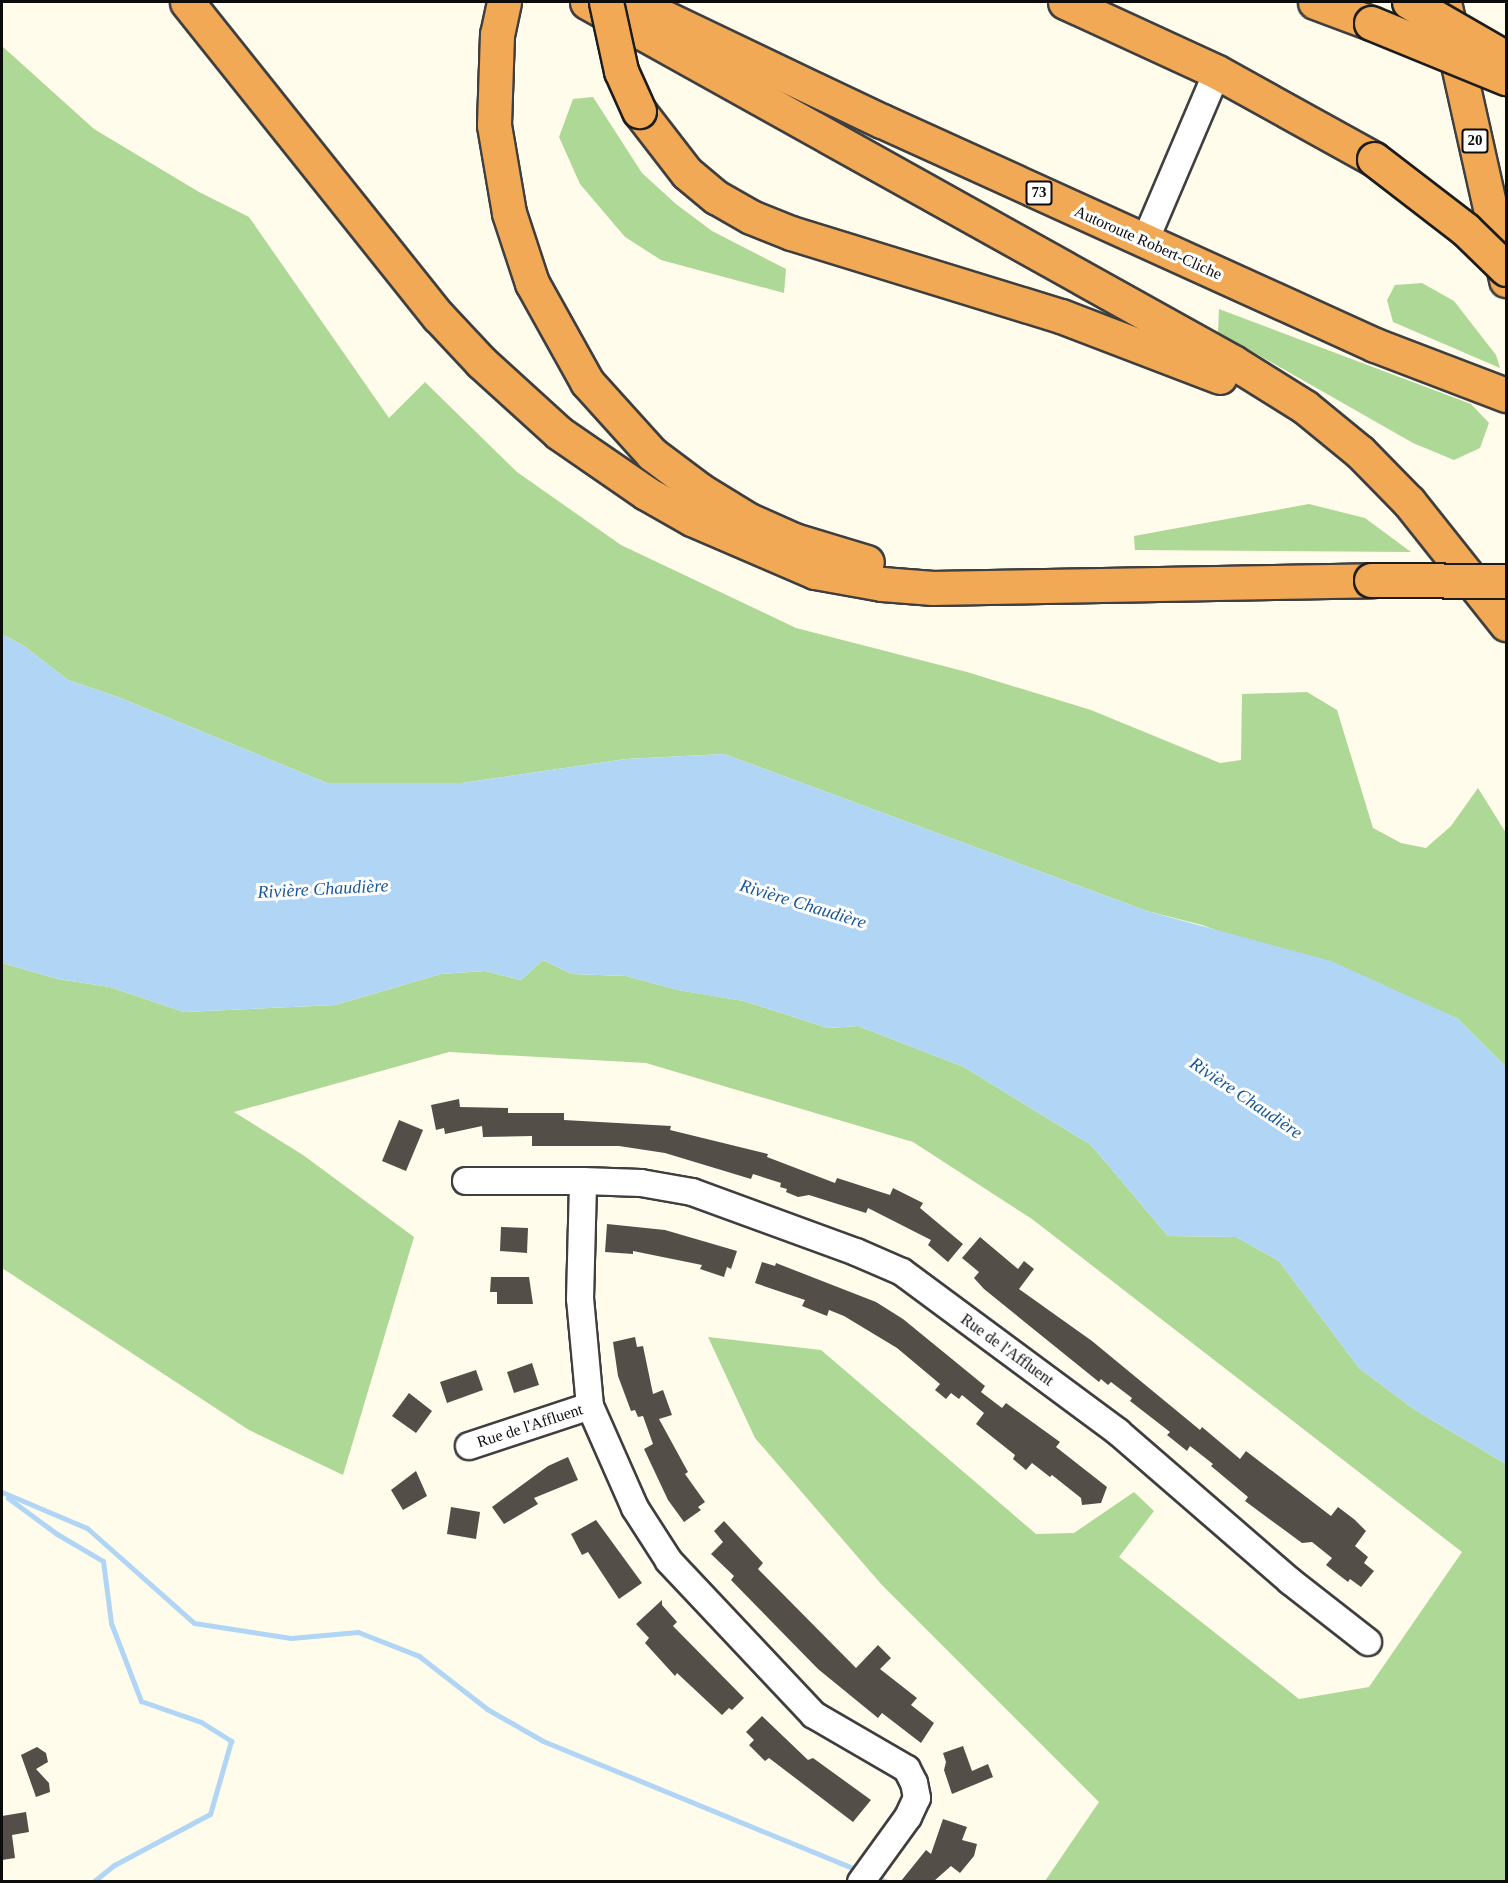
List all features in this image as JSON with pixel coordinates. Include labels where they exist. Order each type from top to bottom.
[{"type":"highway","points":[[187,2],[423,298],[482,362],[559,433],[646,493],[692,519],[815,572],[882,584],[933,588],[1303,580],[1506,581]]},
{"type":"highway","points":[[504,2],[497,34],[494,125],[509,213],[532,284],[581,372],[616,418],[652,454],[700,490],[747,519],[794,540],[882,565],[937,571],[1303,580]]},
{"type":"highway","points":[[587,2],[1233,362],[1305,407],[1360,452],[1409,502],[1506,624]]},
{"type":"highway","points":[[606,2],[621,71],[639,111],[687,173],[716,197],[751,217],[791,233],[1061,316],[1181,359],[1286,413],[1345,452],[1409,502]]},
{"type":"highway","name":"Autoroute Robert-Cliche","points":[[632,2],[1145,241],[1375,345],[1506,395]]},
{"type":"highway","points":[[1065,2],[1217,72],[1323,128],[1374,159],[1465,229],[1506,269]]},
{"type":"highway","points":[[1315,2],[1506,78]]},
{"type":"highway","points":[[1408,2],[1506,58]]},
{"type":"highway","name":"20","points":[[1444,2],[1506,279]]},
{"type":"street","points":[[1145,241],[1217,72]]},
{"type":"street","name":"Rue de l'Affluent","points":[[466,1181],[584,1181],[641,1184],[692,1192],[856,1252],[902,1272],[1118,1432],[1290,1581],[1368,1642]]},
{"type":"street","name":"Rue de l'Affluent","points":[[584,1181],[580,1299],[590,1406],[635,1508],[669,1561],[814,1715],[907,1769],[917,1798],[900,1831],[861,1881]]},
{"type":"street","name":"Rue de l'Affluent","points":[[469,1446],[590,1406]]},
{"type":"green space","points":[[2,46],[94,129],[199,192],[249,217],[389,418],[425,382],[517,472],[621,545],[796,628],[967,672],[1091,710],[1220,763],[1241,760],[1242,694],[1307,692],[1337,710],[1373,828],[1401,843],[1426,848],[1451,826],[1478,788],[1506,833],[1506,1067],[1457,1018],[1202,925],[1147,911],[724,754],[626,759],[462,783],[327,783],[118,697],[68,680],[24,646],[2,634]]},
{"type":"green space","points":[[593,97],[642,173],[676,204],[712,231],[786,269],[784,293],[661,260],[625,237],[580,184],[559,137],[573,99]]},
{"type":"green space","points":[[1422,283],[1454,301],[1496,355],[1500,368],[1393,322],[1387,300],[1395,285]]},
{"type":"green space","points":[[1219,309],[1471,404],[1489,423],[1480,448],[1454,460],[1413,443],[1218,332]]},
{"type":"green space","points":[[1309,504],[1365,518],[1411,552],[1135,550],[1134,536]]},
{"type":"green space","points":[[543,960],[572,974],[626,976],[678,990],[744,1001],[828,1028],[858,1026],[964,1067],[1091,1145],[1168,1236],[1236,1237],[1279,1261],[1359,1368],[1415,1410],[1506,1464],[1506,1881],[1045,1881],[1099,1802],[881,1584],[755,1438],[708,1337],[821,1350],[1036,1534],[1074,1533],[1134,1492],[1154,1511],[1119,1557],[1299,1699],[1369,1687],[1462,1552],[1032,1219],[913,1142],[646,1063],[449,1052],[234,1112],[303,1155],[414,1237],[343,1475],[249,1430],[2,1268],[2,963],[58,979],[110,987],[184,1012],[335,1005],[441,974],[485,971],[521,980]]},
{"type":"water","name":"Rivière Chaudière","points":[[2,634],[24,646],[68,680],[118,697],[327,783],[462,783],[626,759],[724,754],[1147,911],[1331,961],[1457,1018],[1506,1067],[1506,1464],[1415,1410],[1359,1368],[1279,1261],[1236,1237],[1168,1236],[1091,1145],[964,1067],[858,1026],[828,1028],[744,1001],[677,990],[626,976],[572,974],[543,960],[521,980],[485,971],[441,974],[335,1005],[184,1012],[110,987],[58,979],[2,963]]},
{"type":"building","points":[[459,1099],[460,1107],[508,1108],[508,1113],[564,1113],[564,1120],[671,1126],[670,1130],[768,1154],[767,1157],[835,1183],[837,1178],[890,1195],[893,1188],[923,1203],[920,1208],[963,1244],[948,1262],[928,1245],[931,1240],[868,1208],[866,1213],[809,1195],[798,1197],[786,1192],[787,1189],[780,1187],[781,1183],[753,1174],[751,1179],[665,1153],[619,1146],[532,1146],[532,1136],[483,1137],[482,1126],[445,1134],[444,1128],[436,1130],[431,1105]]},
{"type":"building","points":[[399,1120],[423,1130],[406,1171],[382,1161]]},
{"type":"building","points":[[607,1224],[665,1230],[737,1251],[731,1269],[727,1267],[724,1277],[700,1269],[702,1265],[633,1251],[633,1254],[605,1252]]},
{"type":"building","points":[[501,1227],[528,1228],[527,1253],[500,1251]]},
{"type":"building","points":[[980,1237],[1018,1269],[1024,1261],[1034,1269],[1019,1289],[1092,1341],[1200,1430],[1202,1427],[1240,1459],[1246,1451],[1331,1516],[1338,1507],[1355,1520],[1366,1531],[1355,1546],[1368,1557],[1364,1563],[1374,1571],[1361,1587],[1350,1579],[1348,1582],[1326,1565],[1332,1558],[1312,1542],[1302,1543],[1245,1501],[1248,1497],[1211,1466],[1213,1464],[1190,1446],[1187,1451],[1167,1435],[1170,1432],[1130,1401],[1132,1398],[1111,1382],[1108,1385],[1101,1379],[1099,1382],[984,1289],[974,1278],[979,1272],[962,1258]]},
{"type":"building","points":[[762,1262],[775,1266],[776,1263],[876,1302],[903,1319],[985,1386],[981,1392],[1002,1408],[1006,1403],[1060,1442],[1056,1447],[1107,1487],[1101,1503],[1082,1505],[1081,1498],[1052,1475],[1050,1477],[1032,1463],[1026,1470],[1013,1459],[1015,1455],[976,1424],[984,1413],[962,1395],[959,1399],[951,1393],[946,1399],[935,1390],[940,1384],[897,1348],[844,1316],[829,1310],[827,1316],[802,1306],[805,1300],[755,1283]]},
{"type":"building","points":[[491,1277],[529,1277],[533,1304],[497,1304],[497,1292],[490,1292]]},
{"type":"building","points":[[635,1337],[637,1347],[643,1346],[653,1394],[663,1390],[672,1415],[659,1419],[688,1472],[685,1474],[705,1502],[698,1507],[701,1510],[684,1522],[668,1500],[644,1449],[653,1444],[643,1416],[638,1417],[635,1410],[631,1411],[618,1376],[613,1342]]},
{"type":"building","points":[[532,1363],[539,1385],[514,1393],[507,1372]]},
{"type":"building","points":[[476,1370],[483,1390],[447,1403],[440,1382]]},
{"type":"building","points":[[409,1393],[432,1411],[416,1433],[392,1416]]},
{"type":"building","points":[[568,1457],[578,1480],[534,1498],[538,1504],[504,1524],[492,1507],[548,1466]]},
{"type":"building","points":[[416,1471],[427,1496],[403,1510],[391,1490]]},
{"type":"building","points":[[451,1507],[480,1512],[476,1539],[447,1534]]},
{"type":"building","points":[[596,1520],[642,1583],[619,1599],[588,1552],[582,1555],[571,1534]]},
{"type":"building","points":[[724,1521],[763,1563],[758,1569],[856,1668],[878,1645],[891,1658],[880,1669],[917,1698],[911,1705],[934,1723],[921,1743],[882,1713],[878,1718],[818,1669],[731,1580],[734,1576],[711,1554],[723,1542],[714,1531]]},
{"type":"building","points":[[662,1600],[662,1605],[677,1622],[673,1626],[744,1698],[732,1710],[729,1708],[722,1715],[677,1673],[675,1676],[645,1643],[649,1638],[636,1624]]},
{"type":"building","points":[[762,1716],[808,1760],[813,1758],[871,1800],[853,1822],[769,1758],[765,1761],[749,1745],[754,1740],[746,1732]]},
{"type":"building","points":[[963,1746],[972,1771],[988,1764],[993,1777],[952,1794],[944,1770],[946,1762],[943,1753]]},
{"type":"building","points":[[37,1747],[46,1753],[48,1762],[36,1769],[49,1783],[50,1792],[36,1797],[21,1755]]},
{"type":"building","points":[[26,1812],[29,1832],[12,1835],[15,1858],[2,1860],[2,1816]]},
{"type":"building","points":[[943,1819],[967,1827],[962,1840],[977,1844],[974,1856],[960,1873],[951,1866],[934,1881],[901,1881],[926,1850],[931,1854]]},
{"type":"waterway","points":[[2,1492],[87,1528],[194,1623],[291,1638],[358,1632],[419,1656],[487,1709],[543,1741],[860,1871]]},
{"type":"waterway","points":[[8,1498],[57,1534],[103,1561],[111,1623],[141,1701],[201,1722],[231,1741],[210,1814],[114,1865],[93,1882]]},
{"type":"waterway","points":[[874,1876],[887,1882]]}]
